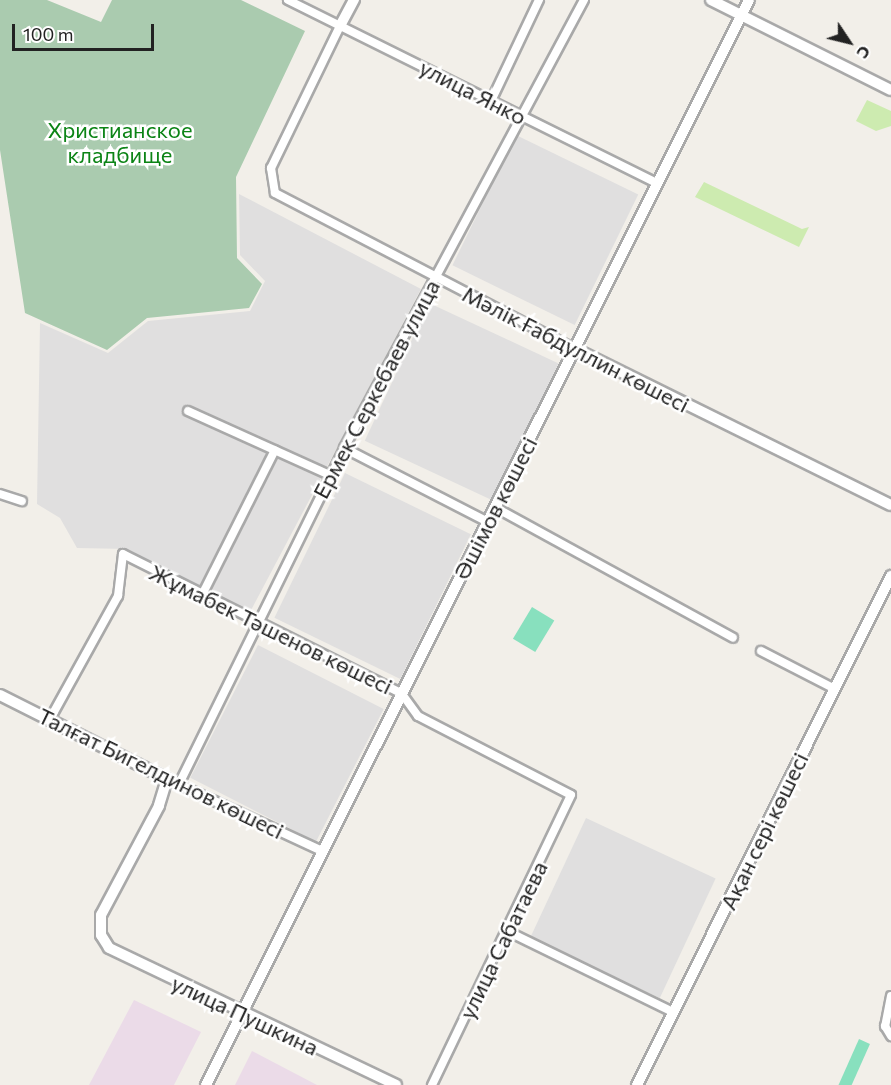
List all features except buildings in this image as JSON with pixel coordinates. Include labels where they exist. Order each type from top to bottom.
[{"type":"street","name":"улица Янко","points":[[288,0],[658,184]]},
{"type":"street","points":[[340,26],[354,0]]},
{"type":"street","points":[[491,101],[539,0]]},
{"type":"street","name":"Ермек Серкебаев улица","points":[[180,784],[257,622],[344,448],[435,277],[524,119],[584,0]]},
{"type":"street","points":[[711,0],[891,90]]},
{"type":"street","name":"Әшімов көшесі","points":[[206,1085],[749,0]]},
{"type":"street","name":"Мәлік Ғабдуллин көшесі","points":[[340,26],[271,168],[270,181],[288,202],[574,350],[891,505]]},
{"type":"street","points":[[188,411],[330,476]]},
{"type":"street","points":[[344,448],[488,522]]},
{"type":"street","points":[[202,594],[275,450]]},
{"type":"street","points":[[0,494],[22,501]]},
{"type":"street","points":[[496,508],[733,638]]},
{"type":"street","name":"Жұмабек Тәшенов көшесі","points":[[50,719],[118,596],[123,554],[402,694],[418,716],[571,795]]},
{"type":"street","name":"Ақан сері көшесі","points":[[637,1085],[891,576]]},
{"type":"street","points":[[761,651],[835,688]]},
{"type":"street","name":"Талғат Бигелдинов көшесі","points":[[0,695],[167,779],[322,851]]},
{"type":"street","name":"улица Пушкина","points":[[167,779],[159,806],[103,908],[101,936],[116,954],[242,1016],[396,1085]]},
{"type":"street","name":"улица Сабатаева","points":[[432,1085],[509,932],[571,795]]},
{"type":"street","points":[[509,932],[674,1012]]},
{"type":"street","points":[[891,996],[885,1026],[891,1036]]},
{"type":"shaded area","points":[[516,135],[638,195],[575,325],[452,265]]},
{"type":"shaded area","points":[[239,194],[421,289],[250,612],[127,549],[77,548],[60,518],[37,504],[40,323],[108,353],[148,321],[250,311],[265,281],[240,255]]},
{"type":"shaded area","points":[[429,303],[559,363],[494,501],[365,441]]},
{"type":"shaded area","points":[[345,473],[471,534],[400,679],[274,618]]},
{"type":"shaded area","points":[[258,645],[384,709],[316,842],[190,778]]},
{"type":"shaded area","points":[[586,818],[716,878],[660,998],[530,938]]},
{"type":"shaded area","points":[[134,1000],[201,1032],[174,1085],[89,1085]]},
{"type":"shaded area","points":[[252,1051],[317,1085],[235,1085]]},
{"type":"green space","name":"Христианское кладбище","points":[[0,0],[47,0],[101,22],[112,0],[241,0],[305,31],[236,177],[237,258],[262,284],[249,308],[147,318],[107,350],[25,313],[0,150]]},
{"type":"green space","points":[[867,100],[891,111],[891,126],[876,131],[856,121]]},
{"type":"green space","points":[[704,182],[802,229],[809,227],[799,247],[695,197]]},
{"type":"green space","points":[[532,607],[554,620],[535,652],[513,639]]},
{"type":"green space","points":[[859,1039],[870,1044],[852,1085],[839,1085]]}]
